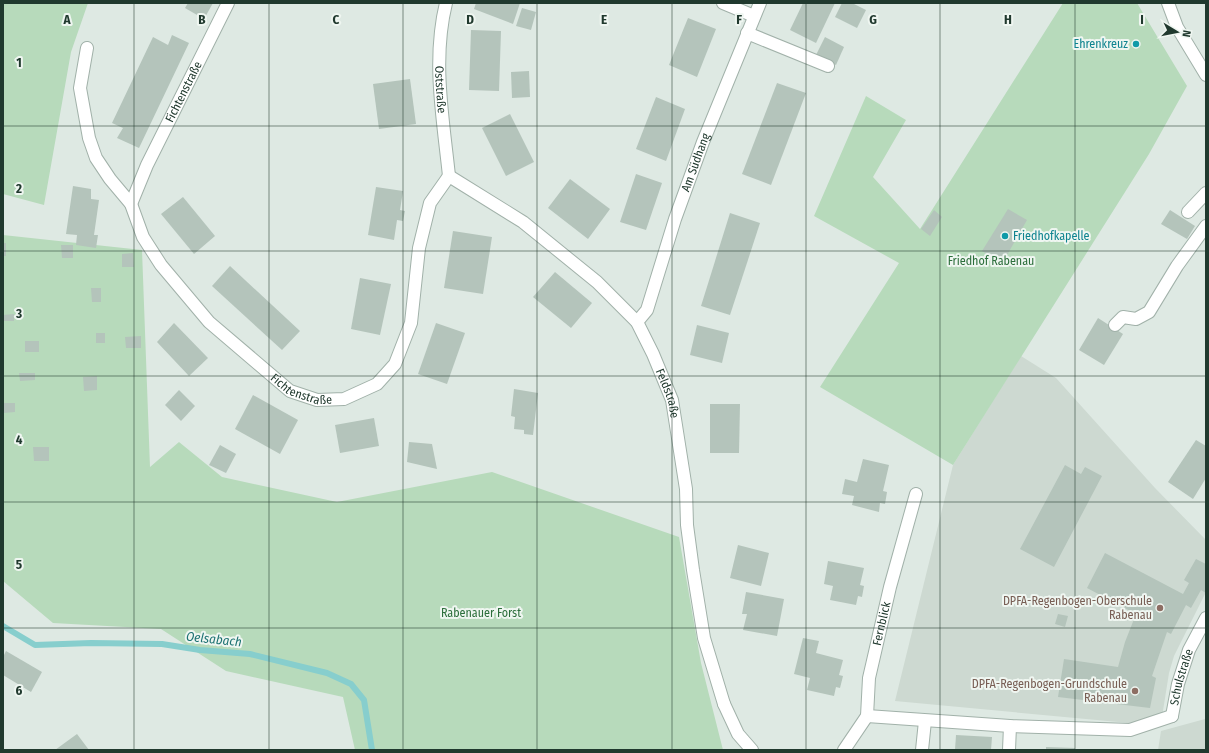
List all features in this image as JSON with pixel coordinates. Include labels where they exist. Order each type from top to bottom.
[{"type":"street","name":"Fichtenstraße","points":[[131,204],[150,158],[228,3]]},
{"type":"street","name":"Oststraße","points":[[446,3],[441,21],[438,71],[449,176]]},
{"type":"street","points":[[723,3],[754,16]]},
{"type":"street","name":"Am Südhang","points":[[637,322],[647,310],[680,206],[703,142],[760,3]]},
{"type":"street","points":[[1168,3],[1177,27],[1206,75]]},
{"type":"street","points":[[747,34],[828,66]]},
{"type":"street","name":"Fichtenstraße","points":[[87,48],[80,88],[89,138],[96,158],[110,179],[131,204],[143,237],[161,265],[209,322],[290,391],[317,400],[344,399],[377,384],[395,364],[411,322],[419,248],[430,203],[449,176]]},
{"type":"street","name":"Feldstraße","points":[[449,176],[523,222],[597,282],[637,322],[653,354],[672,400],[686,489],[686,525],[704,638],[724,704],[738,734],[752,750]]},
{"type":"street","points":[[1188,212],[1206,193]]},
{"type":"street","points":[[1115,324],[1123,317],[1136,319],[1149,312],[1177,266],[1206,226]]},
{"type":"street","name":"Fernblick","points":[[844,750],[866,716],[869,678],[892,580],[916,494]]},
{"type":"street","name":"Schulstraße","points":[[1010,726],[1130,730],[1172,716],[1178,684],[1189,650],[1206,618]]},
{"type":"street","points":[[866,716],[1010,726],[1008,750]]},
{"type":"street","points":[[922,750],[925,721]]},
{"type":"shaded area","points":[[1021,356],[1056,378],[1155,488],[1206,540],[1206,592],[1174,656],[1169,673],[1162,717],[1129,723],[895,701],[953,465]]},
{"type":"shaded area","points":[[1206,716],[1206,750],[1158,750],[1161,731],[1205,719]]},
{"type":"green space","points":[[3,3],[88,3],[71,52],[44,205],[3,194]]},
{"type":"green space","name":"Friedhof Rabenau","points":[[1063,3],[1137,3],[1187,86],[1149,154],[953,465],[820,387],[899,263],[814,216],[866,96],[906,120],[873,177],[920,229]]},
{"type":"green space","name":"Rabenauer Forst","points":[[3,235],[142,250],[150,467],[179,442],[222,477],[337,502],[492,472],[679,537],[701,663],[723,750],[355,750],[343,697],[226,671],[161,629],[53,623],[3,581]]},
{"type":"building","points":[[188,3],[213,3],[204,19],[185,8]]},
{"type":"building","points":[[476,3],[520,3],[513,24],[474,9]]},
{"type":"building","points":[[803,3],[835,3],[816,43],[790,30]]},
{"type":"building","points":[[842,3],[852,3],[866,10],[857,28],[835,17]]},
{"type":"building","points":[[522,8],[536,12],[531,30],[516,26]]},
{"type":"building","points":[[688,18],[716,29],[697,77],[669,65]]},
{"type":"building","points":[[471,30],[501,31],[499,91],[469,90]]},
{"type":"building","points":[[172,35],[189,43],[139,148],[117,138],[123,128],[112,123],[153,37],[168,45]]},
{"type":"building","points":[[825,37],[844,47],[836,65],[816,55]]},
{"type":"building","points":[[529,71],[530,97],[512,98],[511,72]]},
{"type":"building","points":[[410,79],[416,124],[379,129],[373,84]]},
{"type":"building","points":[[777,83],[806,93],[771,185],[742,174]]},
{"type":"building","points":[[656,97],[685,109],[666,161],[636,149]]},
{"type":"building","points":[[510,114],[534,162],[506,176],[482,128]]},
{"type":"building","points":[[636,174],[662,183],[646,230],[620,222]]},
{"type":"building","points":[[570,179],[610,209],[588,239],[548,208]]},
{"type":"building","points":[[73,186],[91,189],[91,199],[99,200],[94,235],[98,235],[96,248],[76,245],[77,235],[66,234]]},
{"type":"building","points":[[376,187],[403,191],[400,210],[405,211],[403,221],[397,220],[394,240],[368,235]]},
{"type":"building","points":[[183,197],[215,236],[194,254],[161,214]]},
{"type":"building","name":"Friedhofkapelle","points":[[1008,209],[1027,220],[1002,264],[982,251]]},
{"type":"building","points":[[934,210],[942,217],[930,236],[921,229]]},
{"type":"building","points":[[1170,210],[1195,226],[1187,239],[1161,224]]},
{"type":"building","points":[[730,213],[760,223],[730,315],[701,306]]},
{"type":"building","points":[[453,231],[492,237],[483,294],[444,288]]},
{"type":"building","points":[[3,243],[6,243],[6,256],[3,256]]},
{"type":"building","points":[[61,245],[73,245],[73,258],[62,258]]},
{"type":"building","points":[[133,253],[134,267],[122,267],[122,254]]},
{"type":"building","points":[[230,266],[300,331],[282,350],[212,286]]},
{"type":"building","points":[[555,272],[592,303],[571,328],[533,297]]},
{"type":"building","points":[[360,278],[391,284],[380,335],[351,329]]},
{"type":"building","points":[[91,288],[101,288],[101,302],[92,302]]},
{"type":"building","points":[[14,314],[14,321],[3,321],[3,315]]},
{"type":"building","points":[[1098,318],[1123,334],[1104,365],[1079,350]]},
{"type":"building","points":[[174,323],[208,358],[189,376],[157,342]]},
{"type":"building","points":[[436,323],[465,333],[447,384],[418,374]]},
{"type":"building","points":[[697,325],[729,333],[722,363],[690,355]]},
{"type":"building","points":[[96,333],[105,333],[105,343],[96,343]]},
{"type":"building","points":[[141,336],[141,348],[126,348],[125,337]]},
{"type":"building","points":[[25,341],[39,341],[39,352],[25,352]]},
{"type":"building","points":[[19,373],[35,373],[35,380],[20,381]]},
{"type":"building","points":[[97,376],[97,390],[84,391],[83,377]]},
{"type":"building","points":[[514,389],[538,393],[533,435],[524,434],[524,430],[514,429],[515,417],[511,416]]},
{"type":"building","points":[[179,390],[195,406],[181,421],[165,405]]},
{"type":"building","points":[[253,395],[298,420],[280,454],[235,429]]},
{"type":"building","points":[[3,403],[15,403],[15,412],[3,413]]},
{"type":"building","points":[[710,404],[740,404],[739,453],[710,453]]},
{"type":"building","points":[[374,418],[379,446],[340,453],[335,425]]},
{"type":"building","points":[[1196,440],[1206,446],[1206,478],[1193,499],[1168,482]]},
{"type":"building","points":[[409,442],[432,444],[437,469],[407,462]]},
{"type":"building","points":[[220,445],[236,454],[226,473],[209,465]]},
{"type":"building","points":[[33,447],[49,447],[49,461],[34,461]]},
{"type":"building","points":[[863,459],[889,465],[883,491],[887,492],[885,504],[880,503],[879,512],[852,505],[854,496],[842,494],[845,479],[857,482]]},
{"type":"building","points":[[1065,465],[1081,474],[1085,467],[1102,476],[1054,567],[1020,549]]},
{"type":"building","points":[[738,545],[769,553],[761,586],[730,578]]},
{"type":"building","points":[[1105,553],[1183,594],[1189,583],[1184,580],[1196,559],[1206,564],[1206,593],[1201,590],[1191,608],[1186,605],[1171,634],[1167,632],[1152,676],[1156,678],[1150,708],[1058,697],[1064,659],[1118,667],[1125,642],[1136,614],[1087,588]]},
{"type":"building","points":[[828,561],[864,568],[860,585],[864,586],[862,597],[858,596],[856,605],[830,600],[833,586],[824,584]]},
{"type":"building","points":[[746,592],[784,599],[777,636],[743,630],[747,614],[742,614]]},
{"type":"building","points":[[1058,614],[1068,616],[1065,627],[1055,624]]},
{"type":"building","points":[[803,638],[819,641],[816,653],[843,660],[839,675],[843,676],[840,688],[836,687],[834,696],[807,690],[810,678],[794,674]]},
{"type":"building","points":[[6,651],[42,672],[31,692],[3,675],[3,657]]},
{"type":"building","points":[[77,734],[89,750],[55,750]]},
{"type":"building","points":[[956,735],[992,737],[991,750],[955,750]]},
{"type":"building","points":[[1046,747],[1075,748],[1075,750],[1046,750]]},
{"type":"waterway","name":"Oelsabach","points":[[3,626],[35,645],[91,643],[162,644],[200,650],[250,654],[327,673],[351,684],[364,700],[372,750]]},
{"type":"place","name":"Ehrenkreuz","points":[[1136,44]]},
{"type":"place","name":"Friedhofkapelle","points":[[1005,236]]},
{"type":"place","name":"DPFA-Regenbogen-Oberschule Rabenau","points":[[1160,608]]},
{"type":"place","name":"DPFA-Regenbogen-Grundschule Rabenau","points":[[1135,691]]}]
